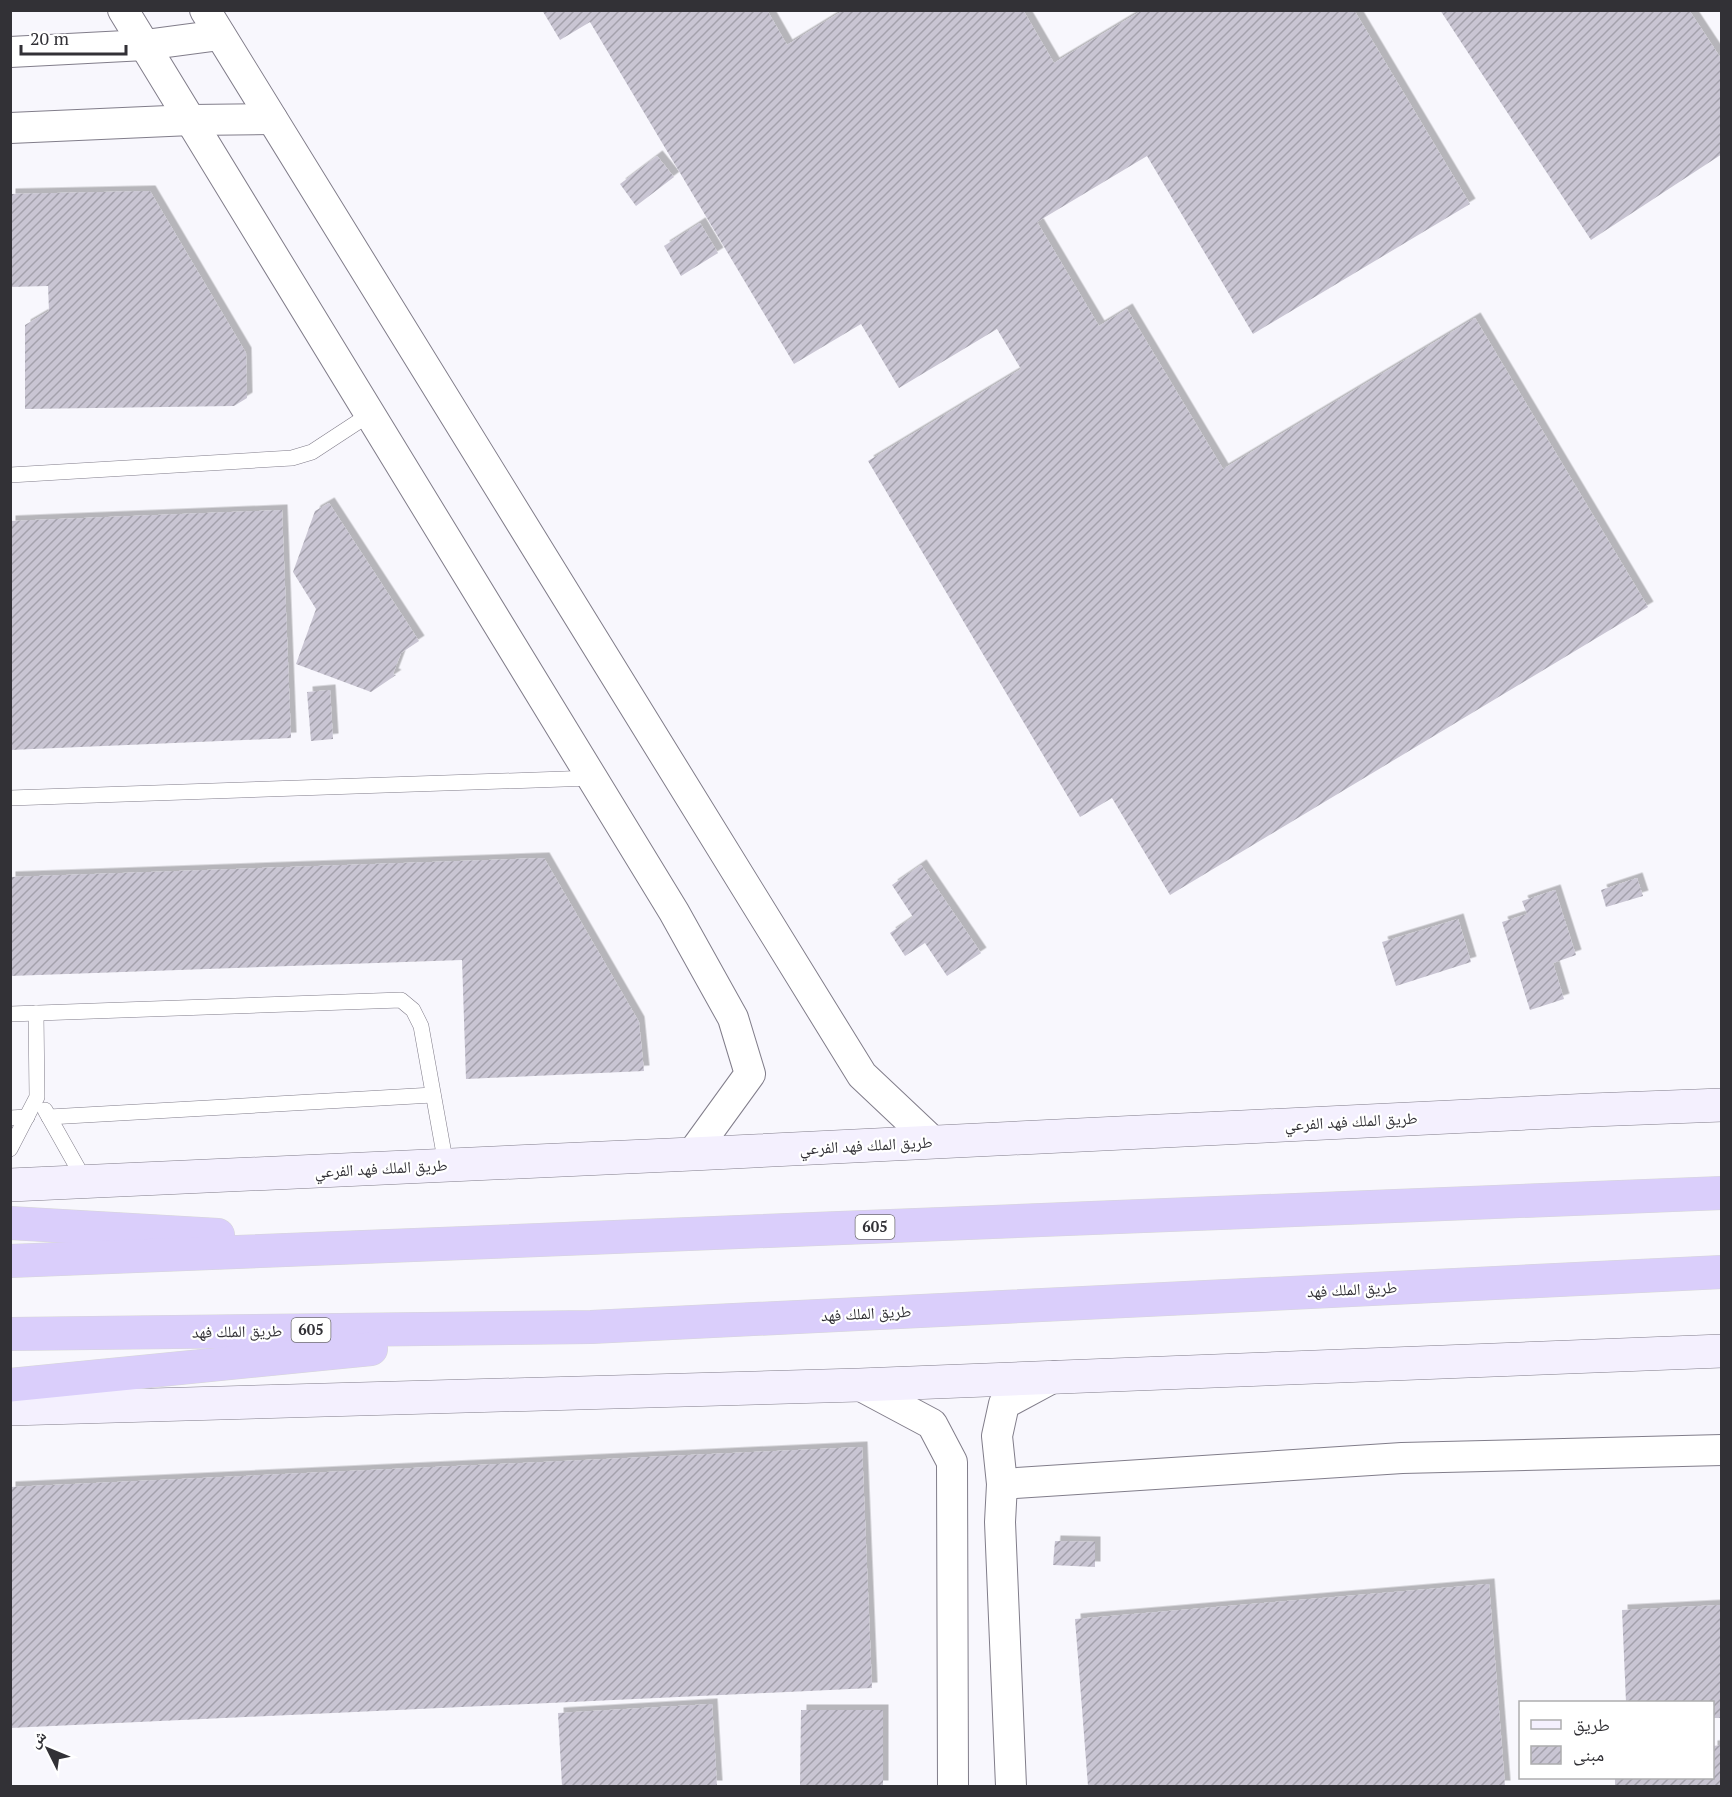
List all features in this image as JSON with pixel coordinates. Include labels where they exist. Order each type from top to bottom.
[{"type":"highway","name":"605","points":[[20,1261],[1722,1193]]},
{"type":"highway","points":[[10,1223],[414,1246]]},
{"type":"highway","name":"طريق الملك فهد","points":[[21,1334],[591,1327],[1722,1272]]},
{"type":"highway","points":[[10,1385],[591,1327]]},
{"type":"main road","name":"طريق الملك فهد الفرعي","points":[[10,1185],[1722,1105]]},
{"type":"main road","points":[[10,1409],[859,1385],[1722,1351]]},
{"type":"street","points":[[123,10],[674,912],[733,1018],[750,1074],[692,1154]]},
{"type":"street","points":[[10,52],[145,45],[213,23],[862,1075],[933,1142]]},
{"type":"street","points":[[10,128],[272,119]]},
{"type":"street","points":[[1011,1786],[1000,1522],[1002,1484],[997,1436],[1004,1404],[1056,1376]]},
{"type":"street","points":[[859,1385],[932,1424],[952,1462],[953,1786]]},
{"type":"street","points":[[1002,1484],[1402,1458],[1722,1450]]},
{"type":"lane","points":[[10,475],[292,458],[312,452],[370,414]]},
{"type":"lane","points":[[10,798],[592,778]]},
{"type":"lane","points":[[10,1014],[401,1000],[413,1010],[421,1026],[446,1165]]},
{"type":"lane","points":[[10,1149],[37,1096],[36,1013]]},
{"type":"lane","points":[[49,1117],[433,1095]]},
{"type":"lane","points":[[37,1096],[85,1181]]},
{"type":"lane","points":[[10,1118],[27,1117]]},
{"type":"building","points":[[542,10],[767,10],[787,45],[844,10],[1023,10],[1054,63],[1141,11],[1354,10],[1470,204],[1253,334],[1147,156],[1037,222],[1099,326],[1127,309],[1223,469],[1475,318],[1648,607],[1170,895],[1112,798],[1080,817],[868,461],[1021,369],[997,329],[899,388],[861,324],[794,364],[590,22],[560,40]]},
{"type":"building","points":[[1440,10],[1689,10],[1722,60],[1722,154],[1591,240]]},
{"type":"building","points":[[657,156],[674,177],[636,206],[620,184]]},
{"type":"building","points":[[150,191],[246,353],[247,398],[234,406],[25,409],[25,325],[49,311],[48,286],[10,287],[10,194]]},
{"type":"building","points":[[700,223],[718,253],[681,276],[664,246]]},
{"type":"building","points":[[329,503],[419,641],[401,653],[393,674],[396,675],[371,692],[296,664],[316,609],[293,572],[315,511]]},
{"type":"building","points":[[282,510],[291,738],[10,750],[10,521]]},
{"type":"building","points":[[330,690],[333,739],[311,741],[307,692]]},
{"type":"building","points":[[544,858],[639,1022],[644,1071],[466,1079],[462,960],[10,976],[10,877]]},
{"type":"building","points":[[921,865],[981,953],[947,976],[925,943],[905,956],[890,933],[913,917],[892,885]]},
{"type":"building","points":[[1637,878],[1643,896],[1606,907],[1601,890]]},
{"type":"building","points":[[1555,890],[1576,955],[1553,963],[1564,999],[1530,1010],[1502,922],[1527,914],[1522,901]]},
{"type":"building","points":[[1458,919],[1471,962],[1396,986],[1382,942]]},
{"type":"building","points":[[862,1447],[872,1688],[10,1728],[10,1487]]},
{"type":"building","points":[[1055,1541],[1095,1542],[1095,1567],[1053,1565]]},
{"type":"building","points":[[1489,1584],[1505,1786],[1088,1786],[1075,1619]]},
{"type":"building","points":[[1721,1605],[1722,1718],[1714,1718],[1714,1701],[1626,1701],[1622,1610]]},
{"type":"building","points":[[712,1704],[717,1786],[562,1786],[558,1713]]},
{"type":"building","points":[[801,1710],[883,1710],[883,1786],[800,1786]]},
{"type":"building","points":[[1722,1745],[1722,1786],[1615,1786],[1615,1779],[1714,1779],[1714,1746]]}]
